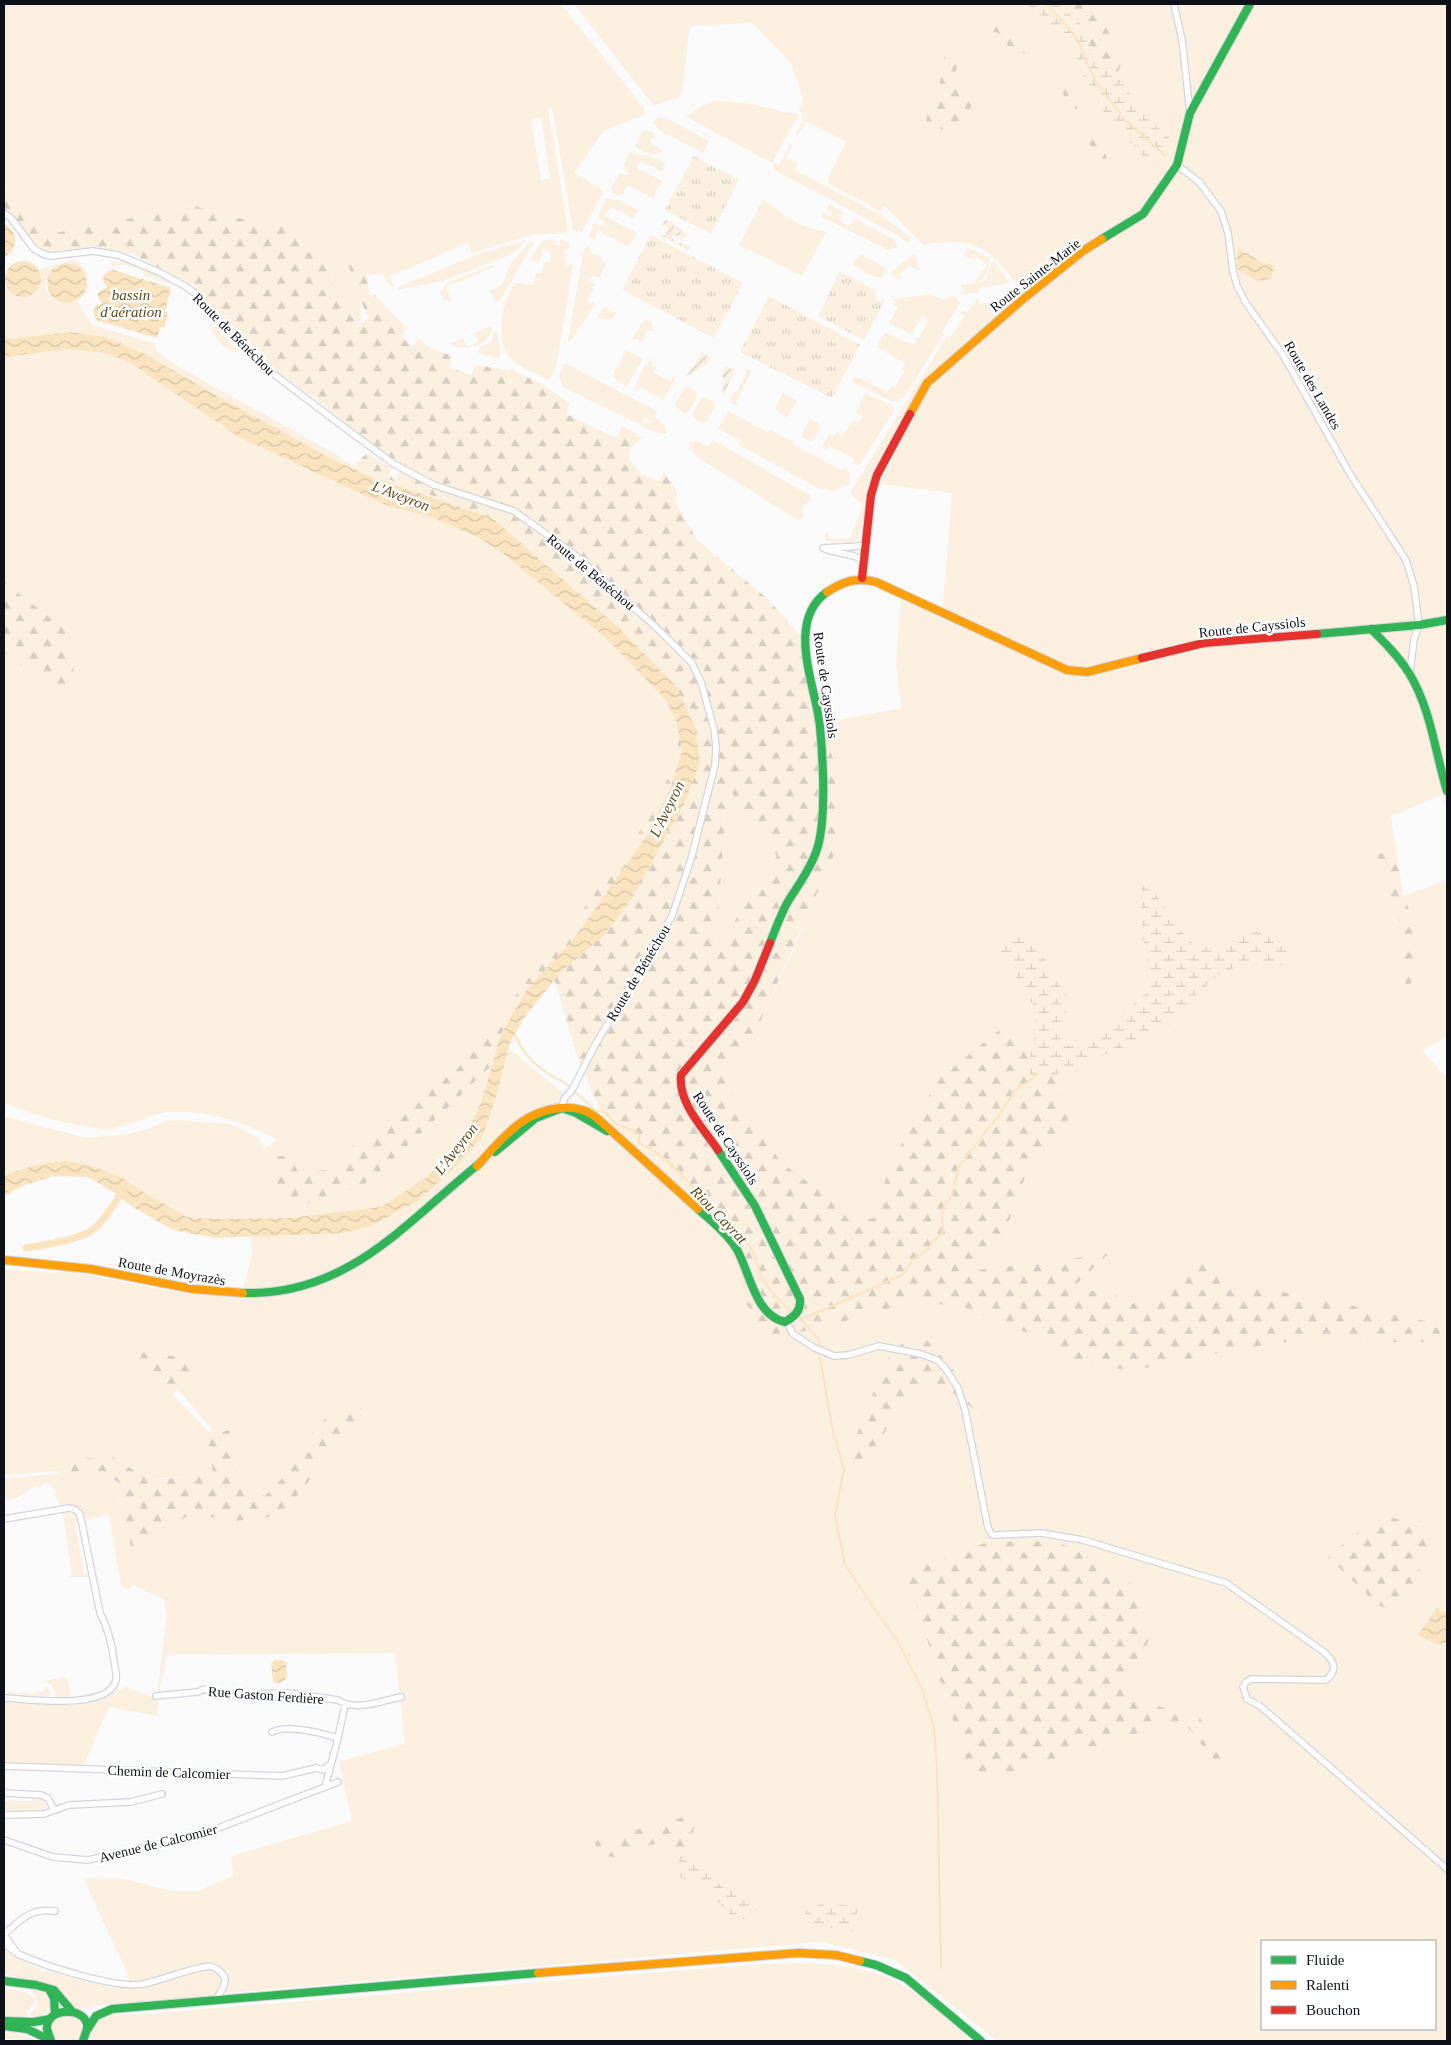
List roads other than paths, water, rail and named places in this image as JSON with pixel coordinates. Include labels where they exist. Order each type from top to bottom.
[{"type":"street","points":[[1174,4],[1182,40],[1190,113]]},
{"type":"street","name":"Route Sainte-Marie","points":[[862,578],[871,494],[877,475],[927,384],[1022,300],[1083,251],[1142,214],[1154,200],[1177,165],[1190,113],[1250,4]]},
{"type":"street","name":"Route des Landes","points":[[1177,165],[1199,182],[1222,211],[1228,233],[1237,286],[1246,303],[1283,355],[1350,474],[1406,560],[1414,586],[1418,625],[1414,639],[1410,674]]},
{"type":"street","name":"Route de Bénéchou","points":[[4,213],[11,218],[34,250],[43,254],[52,256],[93,251],[118,255],[159,272],[185,286],[196,294],[219,322],[250,354],[341,425],[394,464],[434,485],[514,511],[574,554],[660,631],[692,663],[701,682],[714,729],[716,747],[715,765],[691,858],[672,916],[595,1045],[572,1090],[564,1099],[562,1108]]},
{"type":"street","points":[[864,560],[854,555],[833,552],[824,548],[852,548],[866,545]]},
{"type":"street","name":"Route de Cayssiols","points":[[789,1321],[801,1306],[800,1299],[755,1206],[687,1105],[679,1080],[681,1075],[743,1002],[755,980],[785,907],[816,853],[820,837],[823,779],[822,753],[820,726],[806,654],[805,629],[812,608],[822,596],[846,582],[862,578],[876,582],[1067,670],[1087,672],[1204,643],[1418,625]]},
{"type":"street","points":[[1418,625],[1447,620]]},
{"type":"street","points":[[1371,629],[1391,648],[1410,674],[1430,723],[1447,791]]},
{"type":"street","points":[[562,1108],[576,1113],[614,1135],[726,1234],[738,1251],[768,1315],[776,1322],[789,1321],[793,1334],[822,1352],[834,1356],[848,1355],[880,1346],[921,1354],[936,1360],[945,1368],[958,1388],[966,1410],[988,1528],[992,1535],[1041,1533],[1084,1540],[1226,1583],[1331,1658],[1334,1669],[1333,1674],[1326,1680],[1252,1679],[1243,1687],[1247,1699],[1260,1706],[1447,1869]]},
{"type":"street","name":"Route de Moyrazès","points":[[4,1260],[90,1269],[216,1293],[253,1294],[292,1289],[328,1278],[358,1263],[536,1118],[562,1108]]},
{"type":"street","points":[[4,1519],[69,1508],[74,1509],[80,1514],[100,1613],[107,1626],[111,1641],[116,1679],[109,1691],[94,1699],[75,1701],[4,1698]]},
{"type":"street","name":"Rue Gaston Ferdière","points":[[156,1696],[197,1692],[205,1689],[218,1694],[246,1696],[286,1693],[338,1700],[345,1705],[325,1787]]},
{"type":"street","points":[[345,1705],[355,1706],[401,1697]]},
{"type":"street","points":[[272,1732],[280,1728],[329,1734],[338,1738]]},
{"type":"street","name":"Chemin de Calcomier","points":[[4,1766],[282,1776],[316,1768],[323,1770],[331,1764]]},
{"type":"street","name":"Avenue de Calcomier","points":[[4,1840],[53,1857],[88,1860],[200,1835],[338,1782]]},
{"type":"street","points":[[4,1793],[41,1795],[48,1798],[54,1810]]},
{"type":"street","points":[[4,1815],[44,1814],[69,1805],[132,1802],[162,1794]]},
{"type":"street","points":[[55,1911],[42,1910],[33,1912],[4,1936],[8,1947],[34,1961],[114,1984],[143,1984],[210,1966],[221,1972],[225,1981],[224,1987],[215,2000]]},
{"type":"street","points":[[4,2021],[34,2022],[52,2017],[63,2010],[112,2009],[798,1953],[836,1954],[876,1964],[906,1978],[981,2041]]},
{"type":"street","points":[[4,1981],[49,1989],[57,1993],[84,2020],[86,2037]]},
{"type":"street","points":[[49,1989],[54,1998],[52,2017],[47,2030],[50,2041]]},
{"type":"street","points":[[86,2037],[90,2020],[96,2014],[112,2009]]},
{"type":"street","points":[[4,2026],[27,2029],[50,2041]]},
{"type":"water","points":[[4,224],[9,227],[15,236],[15,245],[9,254],[4,257]]},
{"type":"water","points":[[1238,248],[1263,263],[1274,265],[1271,279],[1257,281],[1236,268]]},
{"type":"water","points":[[23,261],[36,266],[41,279],[36,292],[23,297],[10,292],[5,279],[10,266]]},
{"type":"water","points":[[71,263],[78,266],[84,272],[87,283],[86,291],[78,300],[71,303],[63,303],[56,300],[48,291],[47,279],[50,272],[59,264]]},
{"type":"water","name":"bassin d'aération","points":[[113,270],[171,288],[165,311],[168,313],[164,328],[160,327],[157,338],[96,320],[93,311],[96,306],[102,304],[98,293],[107,287],[103,276],[108,271]]},
{"type":"water","name":"L'Aveyron","points":[[69,332],[106,337],[143,353],[330,458],[364,474],[492,518],[620,629],[677,687],[695,727],[700,762],[684,804],[631,900],[603,936],[560,973],[524,1018],[510,1043],[495,1100],[482,1137],[457,1165],[418,1201],[371,1226],[342,1233],[216,1238],[173,1230],[133,1207],[112,1191],[88,1177],[53,1176],[22,1186],[4,1196],[4,1175],[39,1164],[66,1161],[95,1167],[123,1178],[187,1217],[216,1219],[289,1218],[381,1207],[426,1178],[464,1138],[481,1103],[501,1034],[527,989],[572,941],[643,841],[667,797],[682,752],[677,723],[666,700],[606,638],[499,550],[475,536],[431,517],[383,504],[239,437],[129,362],[107,353],[68,349],[4,357],[4,337],[10,339]]},
{"type":"water","points":[[1437,1608],[1447,1614],[1447,1641],[1436,1644],[1418,1635]]},
{"type":"water","points":[[274,1660],[286,1662],[287,1677],[283,1682],[276,1683],[273,1680],[271,1664]]},
{"type":"waterway","points":[[1046,4],[1076,37],[1096,82],[1127,122],[1166,156]]},
{"type":"waterway","points":[[515,1035],[521,1047],[533,1062],[570,1087]]},
{"type":"waterway","points":[[802,1319],[902,1275],[913,1259],[928,1249],[934,1240],[942,1234],[942,1210],[952,1195],[959,1166],[1002,1111],[1015,1090],[1038,1073]]},
{"type":"waterway","name":"Riou Cayrat","points":[[575,1092],[595,1110],[606,1113],[623,1127],[635,1130],[639,1136],[639,1143],[666,1160],[702,1198],[718,1209],[726,1225],[742,1238],[753,1251],[760,1274],[768,1287],[795,1314]]},
{"type":"waterway","points":[[26,1248],[62,1241],[89,1232],[103,1219],[124,1190]]},
{"type":"waterway","points":[[799,1317],[818,1339],[820,1347]]},
{"type":"waterway","points":[[819,1352],[833,1432],[844,1469],[835,1515],[845,1565],[899,1644],[921,1686],[934,1728],[937,1771],[941,1968]]}]
